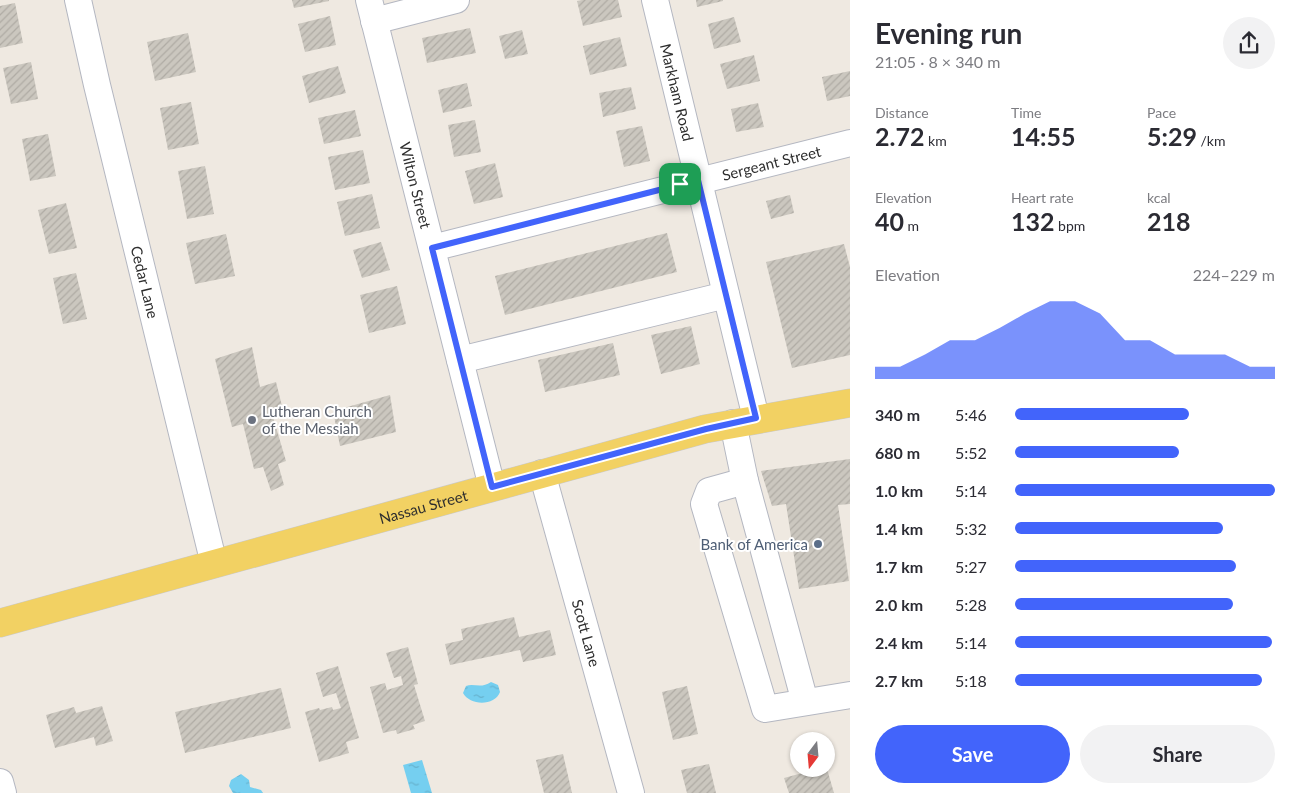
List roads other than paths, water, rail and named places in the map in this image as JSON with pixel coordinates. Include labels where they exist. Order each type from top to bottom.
[{"type":"main road","name":"Nassau Street","points":[[0,623],[492,487],[744,421],[850,403]]},
{"type":"street","name":"Cedar Lane","points":[[78,0],[96,85],[214,564]]},
{"type":"street","points":[[372,10],[456,0]]},
{"type":"street","name":"Markham Road","points":[[655,0],[726,295],[744,421],[746,481],[805,702]]},
{"type":"street","name":"Wilton Street","points":[[372,10],[492,487]]},
{"type":"street","name":"Sergeant Street","points":[[432,248],[850,143]]},
{"type":"street","points":[[460,360],[726,295]]},
{"type":"street","name":"Scott Lane","points":[[542,474],[631,793]]},
{"type":"street","points":[[746,481],[709,491],[704,504],[765,709],[850,695]]},
{"type":"street","points":[[0,782],[3,793]]},
{"type":"water","points":[[491,682],[498,685],[500,692],[497,697],[488,702],[476,702],[466,697],[463,693],[466,686],[481,686]]},
{"type":"water","points":[[422,760],[432,793],[411,793],[403,765]]},
{"type":"water","points":[[241,774],[249,780],[250,787],[261,790],[263,793],[233,793],[229,786],[231,780]]},
{"type":"place","name":"Lutheran Church of the Messiah","points":[[252,420]]},
{"type":"place","name":"Bank of America","points":[[818,544]]}]
